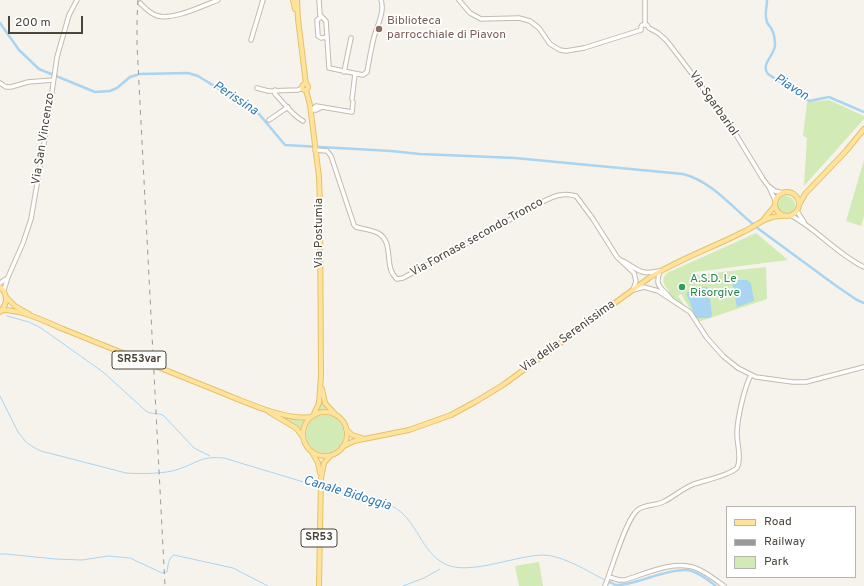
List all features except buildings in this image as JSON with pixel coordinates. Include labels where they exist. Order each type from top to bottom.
[{"type":"main road","points":[[292,0],[298,19]]},
{"type":"main road","points":[[297,0],[298,19]]},
{"type":"main road","name":"Via Postumia","points":[[298,19],[306,84],[308,86],[304,89],[311,110],[319,177],[322,392],[325,403],[338,417]]},
{"type":"main road","points":[[799,205],[796,196],[790,192],[779,194],[775,200],[774,207],[782,216],[792,216],[797,211],[805,194],[846,151],[864,129]]},
{"type":"main road","points":[[796,196],[805,194]]},
{"type":"main road","name":"Via della Serenissima","points":[[762,221],[774,207]]},
{"type":"main road","name":"Via della Serenissima","points":[[342,447],[352,442],[409,430],[451,415],[503,385],[661,271],[743,232],[762,221],[773,217],[782,216]]},
{"type":"main road","points":[[0,287],[4,290],[6,298]]},
{"type":"main road","name":"SR53var","points":[[1,311],[6,304],[6,298]]},
{"type":"main road","name":"SR53var","points":[[6,298],[14,306],[33,317]]},
{"type":"main road","name":"SR53var","points":[[1,311],[7,310],[33,317],[263,409],[294,417],[312,417]]},
{"type":"main road","name":"Via Postumia","points":[[312,417],[319,403],[321,376]]},
{"type":"main road","name":"SR53var","points":[[263,409],[296,428],[303,438]]},
{"type":"main road","points":[[303,438],[304,428],[312,417],[319,413],[326,413],[338,417],[349,433],[355,437],[368,438]]},
{"type":"main road","points":[[342,447],[346,438],[345,426]]},
{"type":"main road","name":"SR53","points":[[303,438],[305,444],[318,463],[320,478],[319,586]]},
{"type":"main road","name":"SR53","points":[[320,478],[324,463],[331,455],[342,447]]},
{"type":"main road","points":[[311,451],[324,456],[331,455]]},
{"type":"street","name":"Via San Vincenzo","points":[[4,290],[8,276],[23,243],[32,215],[48,126],[53,77],[58,50],[72,7],[77,0]]},
{"type":"street","points":[[141,1],[149,9],[162,15],[178,14],[218,0]]},
{"type":"street","points":[[251,40],[263,0]]},
{"type":"street","points":[[319,0],[321,17],[326,21],[328,66],[330,69],[363,75],[367,72],[374,37],[380,18],[383,5],[381,0]]},
{"type":"street","points":[[459,0],[470,13],[481,19],[519,18],[530,21],[539,28],[550,44],[560,50],[566,51],[584,48],[642,30],[645,31],[648,28]]},
{"type":"street","points":[[642,30],[641,26],[645,24],[645,0]]},
{"type":"street","points":[[321,17],[317,20],[318,34],[321,38],[327,37]]},
{"type":"street","name":"Via Sgarbariol","points":[[645,24],[648,28],[658,33],[666,40],[721,112],[769,187],[775,200]]},
{"type":"street","points":[[344,72],[351,38]]},
{"type":"street","points":[[311,110],[316,106],[352,112],[356,74]]},
{"type":"street","points":[[0,83],[6,87],[11,87],[53,77]]},
{"type":"street","points":[[257,88],[268,91],[304,89]]},
{"type":"street","points":[[275,90],[275,94],[298,118],[303,121]]},
{"type":"street","points":[[270,120],[288,108]]},
{"type":"street","name":"Via Fornase secondo Tronco","points":[[316,150],[326,151],[331,156],[354,225],[356,227],[379,234],[385,240],[390,269],[394,278],[403,278],[542,202],[564,194],[576,196],[620,260],[632,271],[636,281],[633,290]]},
{"type":"street","points":[[769,187],[775,191],[783,193]]},
{"type":"street","points":[[797,211],[804,223]]},
{"type":"street","points":[[792,216],[804,223],[841,254],[864,268]]},
{"type":"street","name":"Via Fornase secondo Tronco","points":[[620,260],[639,271],[649,273],[661,271]]},
{"type":"street","points":[[661,271],[657,283],[672,300]]},
{"type":"street","name":"Via San Vincenzo","points":[[0,283],[3,282],[8,276]]},
{"type":"street","points":[[633,290],[644,287],[658,291],[690,312],[707,338],[723,356],[738,368],[751,375],[793,382],[806,382],[864,368]]},
{"type":"street","points":[[605,586],[631,518],[638,509],[665,501],[680,490],[729,473],[737,468],[739,460],[737,436],[738,423],[751,375]]},
{"type":"street","points":[[608,577],[624,580],[669,567],[687,565],[706,573],[724,586]]},
{"type":"green space","points":[[829,100],[864,116],[864,119],[804,186],[807,138],[803,136],[807,102]]},
{"type":"green space","points":[[864,160],[864,216],[861,226],[846,221]]},
{"type":"green space","points":[[782,196],[790,196],[795,201],[793,212],[790,214],[782,214],[777,209],[777,201]]},
{"type":"green space","points":[[756,233],[788,260],[695,272],[695,275],[766,267],[767,299],[698,322],[681,294],[678,296],[687,309],[668,293],[669,291],[664,285],[663,280],[667,273]]},
{"type":"green space","points":[[321,388],[330,411],[316,413]]},
{"type":"green space","points":[[272,412],[301,419],[306,419],[301,431]]},
{"type":"green space","points":[[321,415],[329,415],[339,420],[343,427],[343,441],[339,448],[329,453],[321,453],[311,448],[309,445],[306,438],[306,430],[311,420],[314,418]]},
{"type":"green space","points":[[539,562],[543,586],[519,586],[515,566]]},
{"type":"water","points":[[747,280],[751,283],[754,301],[737,307],[732,281]]},
{"type":"water","points":[[707,287],[709,290],[712,315],[710,318],[696,318],[686,293]]},
{"type":"waterway","name":"Piavon","points":[[767,0],[766,19],[773,32],[775,45],[766,67],[768,74],[809,101],[829,97],[864,112]]},
{"type":"waterway","name":"Perissina","points":[[0,23],[19,50],[39,69],[95,92],[110,91],[117,88],[130,77],[137,75]]},
{"type":"waterway","points":[[140,74],[188,73],[198,76],[259,114],[285,145],[420,154],[515,158],[683,174],[693,177],[712,188],[753,224]]},
{"type":"waterway","points":[[756,227],[835,285],[864,303]]},
{"type":"waterway","points":[[7,316],[29,322],[41,328],[103,372],[146,411],[164,416],[194,448],[210,456]]},
{"type":"waterway","name":"Canale Bidoggia","points":[[0,396],[18,432],[26,442],[41,451],[126,473],[174,471],[200,460],[224,458],[320,487]]},
{"type":"waterway","name":"Canale Bidoggia","points":[[323,488],[392,506],[408,519],[431,553],[438,560],[447,565],[469,568],[544,555],[567,561],[605,580]]},
{"type":"waterway","points":[[0,554],[82,560],[108,556],[130,558],[162,573],[167,572],[169,560],[174,555],[233,568],[268,586]]},
{"type":"waterway","points":[[403,586],[424,578],[440,569]]},
{"type":"waterway","name":"Canale Bidoggia","points":[[607,581],[616,585],[623,585],[668,572],[686,570],[698,574],[716,586]]},
{"type":"railway","points":[[138,0],[137,45],[165,586]]},
{"type":"place","name":"Biblioteca parrocchiale di Piavon","points":[[379,29]]},
{"type":"place","name":"A.S.D. Le Risorgive","points":[[682,287]]}]
